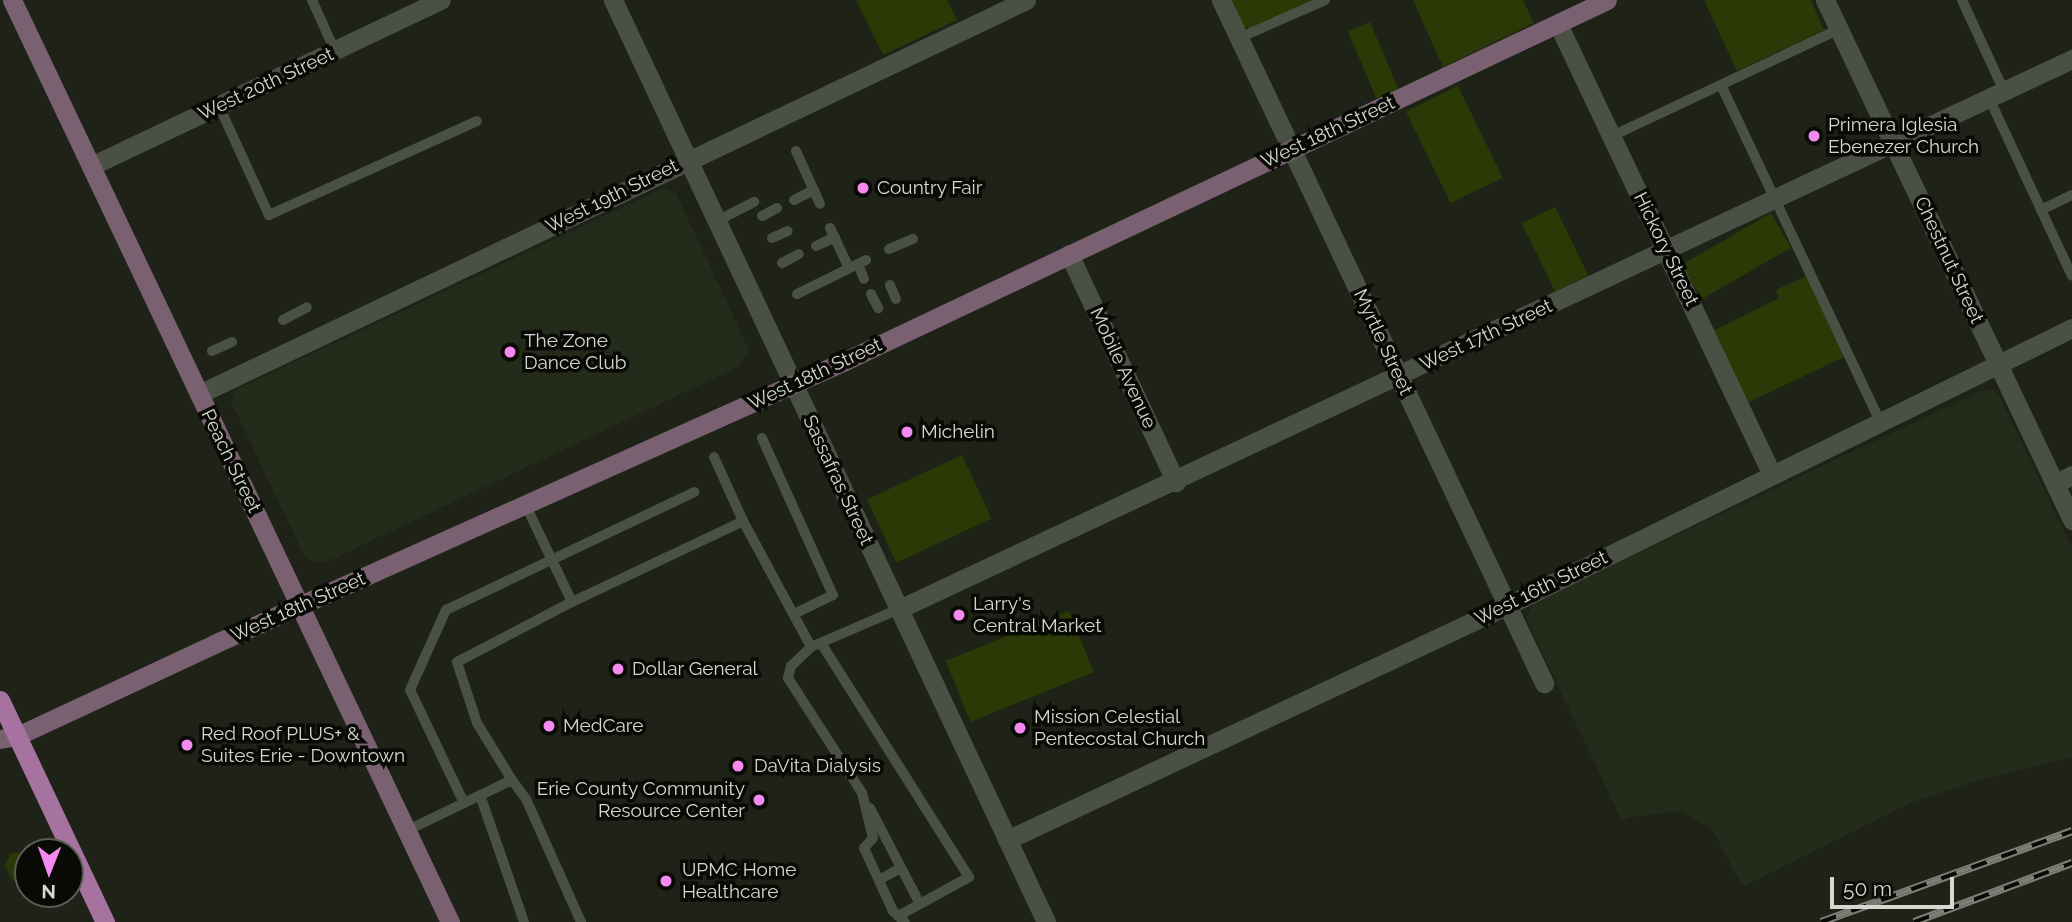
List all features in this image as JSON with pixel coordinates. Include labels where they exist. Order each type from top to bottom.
[{"type":"main road","name":"Peach Street","points":[[12,0],[450,922]]},
{"type":"main road","name":"West 18th Street","points":[[0,751],[9,738],[792,385],[1607,0]]},
{"type":"main road","points":[[0,700],[9,738],[106,922]]},
{"type":"street","name":"West 20th Street","points":[[91,166],[442,0]]},
{"type":"street","name":"Sassafras Street","points":[[613,0],[1046,922]]},
{"type":"street","name":"West 19th Street","points":[[199,394],[1026,0]]},
{"type":"street","name":"Myrtle Street","points":[[1222,0],[1544,683]]},
{"type":"street","name":"Chestnut Street","points":[[1825,0],[1998,363],[2063,480],[2072,520]]},
{"type":"street","name":"Hickory Street","points":[[1558,24],[1772,475]]},
{"type":"street","name":"West 17th Street","points":[[899,609],[1176,482],[2072,59]]},
{"type":"street","name":"Mobile Avenue","points":[[1069,254],[1176,482]]},
{"type":"street","name":"West 16th Street","points":[[1007,840],[1508,605],[2072,328]]},
{"type":"lane","points":[[312,0],[336,51]]},
{"type":"lane","points":[[1239,38],[1325,0]]},
{"type":"lane","points":[[1962,0],[2041,210],[2072,276]]},
{"type":"lane","points":[[1612,136],[1839,29]]},
{"type":"lane","points":[[1721,85],[1880,422]]},
{"type":"lane","points":[[219,106],[268,215],[477,121]]},
{"type":"lane","points":[[796,151],[820,204]]},
{"type":"lane","points":[[794,200],[814,190]]},
{"type":"lane","points":[[2041,210],[2072,195]]},
{"type":"lane","points":[[717,221],[754,202]]},
{"type":"lane","points":[[762,216],[777,208]]},
{"type":"lane","points":[[772,238],[788,230]]},
{"type":"lane","points":[[816,246],[832,232],[858,264],[864,279]]},
{"type":"lane","points":[[889,249],[913,239]]},
{"type":"lane","points":[[782,263],[799,254]]},
{"type":"lane","points":[[797,294],[858,264]]},
{"type":"lane","points":[[890,285],[896,299]]},
{"type":"lane","points":[[871,294],[877,308]]},
{"type":"lane","points":[[283,320],[307,307]]},
{"type":"lane","points":[[212,351],[232,342]]},
{"type":"lane","points":[[762,438],[833,595],[794,614]]},
{"type":"lane","points":[[714,457],[743,521],[794,614],[970,877],[920,904],[901,919],[864,848],[873,838],[862,793]]},
{"type":"lane","points":[[464,803],[410,690],[446,610],[694,492]]},
{"type":"lane","points":[[526,506],[572,602]]},
{"type":"lane","points":[[582,922],[526,799],[477,723],[457,662],[572,602],[743,521]]},
{"type":"lane","points":[[899,609],[816,645],[791,666],[788,678],[862,793],[920,904]]},
{"type":"lane","points":[[408,830],[512,780]]},
{"type":"lane","points":[[480,795],[524,922]]},
{"type":"lane","points":[[879,880],[901,867]]},
{"type":"shaded area","points":[[664,188],[676,193],[749,350],[738,367],[333,559],[323,563],[306,559],[231,402],[235,390]]},
{"type":"shaded area","points":[[1992,389],[1999,396],[2072,548],[2072,757],[1983,779],[1910,803],[1743,887],[1712,829],[1680,811],[1631,817],[1622,821],[1526,618],[1533,603],[1983,390]]},
{"type":"green space","points":[[856,0],[947,0],[957,20],[883,55]]},
{"type":"green space","points":[[1231,0],[1313,0],[1249,29],[1244,27]]},
{"type":"green space","points":[[1413,0],[1523,0],[1534,23],[1443,67]]},
{"type":"green space","points":[[1704,0],[1811,0],[1824,30],[1737,71]]},
{"type":"green space","points":[[1370,22],[1399,89],[1376,99],[1348,31]]},
{"type":"green space","points":[[1458,86],[1503,178],[1451,203],[1406,111]]},
{"type":"green space","points":[[1555,207],[1588,275],[1555,292],[1522,223]]},
{"type":"green space","points":[[1771,213],[1791,248],[1702,299],[1682,264]]},
{"type":"green space","points":[[1806,276],[1844,357],[1747,403],[1713,331],[1779,298],[1776,290]]},
{"type":"green space","points":[[962,455],[992,518],[896,563],[867,499]]},
{"type":"green space","points":[[1069,611],[1094,672],[970,722],[946,661]]},
{"type":"green space","points":[[14,853],[14,881],[5,865],[10,854]]},
{"type":"railway","points":[[1821,922],[2072,831]]},
{"type":"railway","points":[[1914,922],[2072,863]]},
{"type":"place","name":"Primera Iglesia Ebenezer Church","points":[[1814,136]]},
{"type":"place","name":"Country Fair","points":[[863,188]]},
{"type":"place","name":"The Zone Dance Club","points":[[510,352]]},
{"type":"place","name":"Michelin","points":[[907,432]]},
{"type":"place","name":"Larry's Central Market","points":[[959,615]]},
{"type":"place","name":"Dollar General","points":[[618,669]]},
{"type":"place","name":"MedCare","points":[[549,726]]},
{"type":"place","name":"Mission Celestial Pentecostal Church","points":[[1020,728]]},
{"type":"place","name":"Red Roof PLUS+ & Suites Erie - Downtown","points":[[187,745]]},
{"type":"place","name":"DaVita Dialysis","points":[[738,766]]},
{"type":"place","name":"Erie County Community Resource Center","points":[[759,800]]},
{"type":"place","name":"UPMC Home Healthcare","points":[[666,881]]}]
